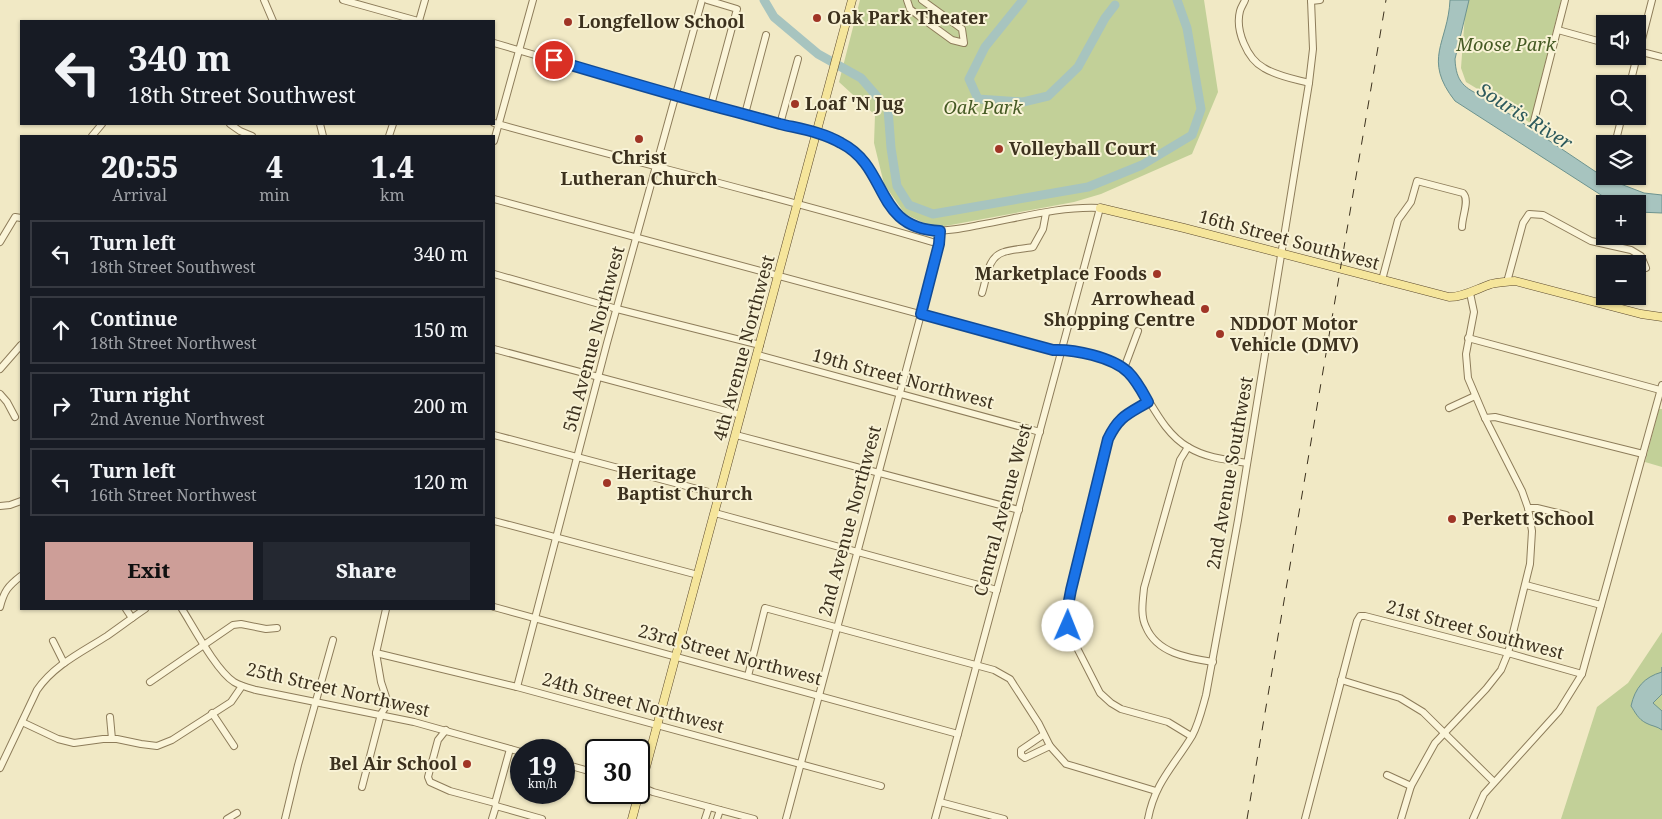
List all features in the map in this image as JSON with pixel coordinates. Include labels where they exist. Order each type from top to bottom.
[{"type":"main road","name":"4th Avenue Northwest","points":[[650,752],[758,356],[852,0]]},
{"type":"main road","name":"16th Street Southwest","points":[[1100,208],[1448,297],[1470,294],[1490,284],[1507,282]]},
{"type":"main road","points":[[1507,282],[1525,283],[1641,314],[1662,317]]},
{"type":"main road","name":"4th Avenue Northwest","points":[[632,819],[636,804]]},
{"type":"street","points":[[264,0],[273,20]]},
{"type":"street","points":[[343,0],[415,20]]},
{"type":"street","points":[[419,20],[426,0]]},
{"type":"street","points":[[533,0],[496,123],[939,244]]},
{"type":"street","name":"5th Avenue Northwest","points":[[517,687],[598,377],[702,0]]},
{"type":"street","points":[[707,0],[737,9],[711,105]]},
{"type":"street","points":[[907,0],[910,9],[919,16],[952,40],[964,43],[962,29],[922,0]]},
{"type":"street","points":[[1245,0],[1240,12],[1239,28],[1244,44],[1254,61],[1274,73],[1308,83]]},
{"type":"street","points":[[1311,0],[1320,0]]},
{"type":"street","name":"2nd Avenue Southwest","points":[[1148,819],[1160,782],[1185,750],[1192,736],[1200,716],[1212,662],[1282,253],[1308,83],[1313,49],[1311,0]]},
{"type":"street","points":[[1534,121],[1566,0]]},
{"type":"street","points":[[1646,23],[1652,0]]},
{"type":"street","points":[[1558,30],[1596,41]]},
{"type":"street","points":[[745,114],[766,34]]},
{"type":"street","points":[[495,43],[675,96],[816,132],[843,143],[862,158],[870,168],[888,204],[896,214],[916,226],[929,230],[959,229],[1074,208],[1100,208]]},
{"type":"street","points":[[1646,54],[1662,57]]},
{"type":"street","points":[[780,124],[798,60]]},
{"type":"street","points":[[93,135],[101,125]]},
{"type":"street","points":[[231,125],[250,135]]},
{"type":"street","points":[[1382,280],[1398,220],[1411,202],[1416,182],[1464,193],[1467,201],[1462,216],[1462,226]]},
{"type":"street","points":[[495,199],[1053,350],[1063,350],[1100,358],[1122,368],[1138,384],[1148,402],[1174,436],[1188,447],[1214,458],[1247,463]]},
{"type":"street","name":"Central Avenue West","points":[[936,819],[1100,208]]},
{"type":"street","points":[[982,293],[992,259],[1005,252],[1033,247],[1043,230],[1046,213]]},
{"type":"street","points":[[1507,282],[1522,223],[1529,214],[1543,216],[1591,241],[1631,250],[1639,255]]},
{"type":"street","points":[[0,242],[15,217],[20,218]]},
{"type":"street","name":"2nd Avenue Northwest","points":[[786,819],[921,314],[939,244],[940,231]]},
{"type":"street","points":[[495,274],[617,309],[760,345]]},
{"type":"street","points":[[1402,819],[1412,786],[1435,743],[1501,670],[1508,653],[1526,585],[1532,547],[1532,530],[1528,508],[1522,491],[1485,418],[1468,378],[1466,354],[1474,312],[1470,294]]},
{"type":"street","points":[[1122,368],[1126,363],[1138,331]]},
{"type":"street","points":[[1468,338],[1661,388],[1582,674],[1559,710],[1494,782],[1478,804],[1473,819]]},
{"type":"street","points":[[0,370],[20,346]]},
{"type":"street","points":[[495,349],[741,415]]},
{"type":"street","name":"19th Street Northwest","points":[[758,356],[1040,432]]},
{"type":"street","points":[[0,394],[7,402],[15,418]]},
{"type":"street","points":[[1449,408],[1475,396]]},
{"type":"street","points":[[1148,402],[1127,414],[1115,424],[1108,439],[1071,590],[1067,611],[1068,626],[1074,642],[1100,692],[1111,703],[1121,709],[1168,722],[1192,736]]},
{"type":"street","points":[[1485,418],[1494,416],[1642,454]]},
{"type":"street","points":[[495,435],[720,495]]},
{"type":"street","points":[[736,435],[1019,510]]},
{"type":"street","points":[[1188,447],[1180,460],[1144,588],[1142,609],[1146,627],[1166,650],[1182,656],[1212,662]]},
{"type":"street","points":[[0,506],[20,501]]},
{"type":"street","points":[[1528,508],[1537,508],[1566,516]]},
{"type":"street","points":[[715,514],[997,590]]},
{"type":"street","points":[[495,521],[698,576]]},
{"type":"street","points":[[0,607],[3,594],[11,583],[20,577]]},
{"type":"street","points":[[1526,585],[1601,605]]},
{"type":"street","name":"23rd Street Northwest","points":[[495,607],[958,734]]},
{"type":"street","points":[[748,676],[765,608],[994,670],[1010,679],[1039,724],[1050,746],[1066,764],[1156,791]]},
{"type":"street","points":[[127,610],[132,618]]},
{"type":"street","points":[[0,768],[40,684],[54,669],[144,610]]},
{"type":"street","name":"25th Street Northwest","points":[[183,610],[225,674],[242,686],[381,714],[446,730],[510,749]]},
{"type":"street","points":[[362,787],[381,714],[388,703],[381,682],[376,653],[386,610]]},
{"type":"street","name":"21st Street Southwest","points":[[1341,680],[1360,616],[1508,653],[1582,674]]},
{"type":"street","points":[[150,682],[237,623],[266,629],[277,628]]},
{"type":"street","points":[[284,819],[333,640]]},
{"type":"street","points":[[53,641],[64,663]]},
{"type":"street","name":"24th Street Northwest","points":[[376,653],[517,687],[881,786]]},
{"type":"street","points":[[1305,819],[1341,680],[1400,698],[1423,712],[1494,782]]},
{"type":"street","points":[[22,722],[58,739],[74,743],[112,739],[157,746],[172,740],[231,702],[242,686]]},
{"type":"street","points":[[212,713],[234,746]]},
{"type":"street","points":[[110,717],[112,739]]},
{"type":"street","points":[[446,730],[438,740],[428,777],[430,782],[450,791],[542,819]]},
{"type":"street","points":[[1043,735],[1020,750],[1021,755],[1025,758],[1030,757],[1050,746]]},
{"type":"street","points":[[492,819],[510,749]]},
{"type":"street","points":[[1387,775],[1412,786]]},
{"type":"street","points":[[650,791],[754,819]]},
{"type":"street","points":[[940,802],[1004,819]]},
{"type":"street","points":[[705,819],[709,807]]},
{"type":"street","points":[[717,819],[720,810]]},
{"type":"street","points":[[227,819],[237,813]]},
{"type":"green space","name":"Oak Park","points":[[860,0],[1204,0],[1218,92],[1192,154],[1101,194],[1074,202],[940,227],[926,224],[905,214],[884,184],[874,143],[875,115],[839,82]]},
{"type":"green space","name":"Moose Park","points":[[1466,0],[1561,0],[1530,123],[1466,82],[1461,68]]},
{"type":"green space","points":[[1659,409],[1662,409],[1662,467],[1645,462]]},
{"type":"green space","points":[[1662,632],[1662,819],[1561,819],[1597,707],[1628,683]]},
{"type":"water","points":[[1450,0],[1469,0],[1455,59],[1459,79],[1466,87],[1596,172],[1596,185],[1623,185],[1644,193],[1662,195],[1662,213],[1646,212],[1646,195],[1601,195],[1455,101],[1445,86],[1438,62]]},
{"type":"water","points":[[1662,672],[1662,694],[1653,703],[1662,711],[1662,730],[1643,721],[1631,706],[1641,684],[1650,677]]},
{"type":"waterway","points":[[764,0],[774,17],[818,54],[861,78],[888,109],[891,148],[897,186],[909,205],[933,214],[1088,187],[1142,165],[1192,135],[1201,109],[1187,28],[1177,0]]},
{"type":"waterway","points":[[1023,0],[985,47],[969,79],[978,99],[1023,102],[1048,96],[1078,67],[1105,18],[1115,5]]},
{"type":"railway","points":[[1247,819],[1386,0]]},
{"type":"place","name":"Oak Park Theater","points":[[817,18]]},
{"type":"place","name":"Longfellow School","points":[[568,22]]},
{"type":"place","name":"Loaf 'N Jug","points":[[795,104]]},
{"type":"place","name":"Christ Lutheran Church","points":[[639,139]]},
{"type":"place","name":"Volleyball Court","points":[[999,149]]},
{"type":"place","name":"Marketplace Foods","points":[[1157,274]]},
{"type":"place","name":"Arrowhead Shopping Centre","points":[[1205,309]]},
{"type":"place","name":"NDDOT Motor Vehicle (DMV)","points":[[1220,334]]},
{"type":"place","name":"Heritage Baptist Church","points":[[607,483]]},
{"type":"place","name":"Perkett School","points":[[1452,519]]},
{"type":"place","name":"Bel Air School","points":[[467,764]]},
{"type":"route","points":[[554,60],[675,96],[816,132],[843,143],[862,158],[870,168],[888,204],[896,214],[916,226],[940,231],[939,244],[921,314],[1053,350],[1069,350],[1100,358],[1122,368],[1138,384],[1148,402],[1127,414],[1115,424],[1108,439],[1071,590],[1067,611],[1068,626]]},
{"type":"water label","name":"Souris River","points":[[1525,116]]}]
